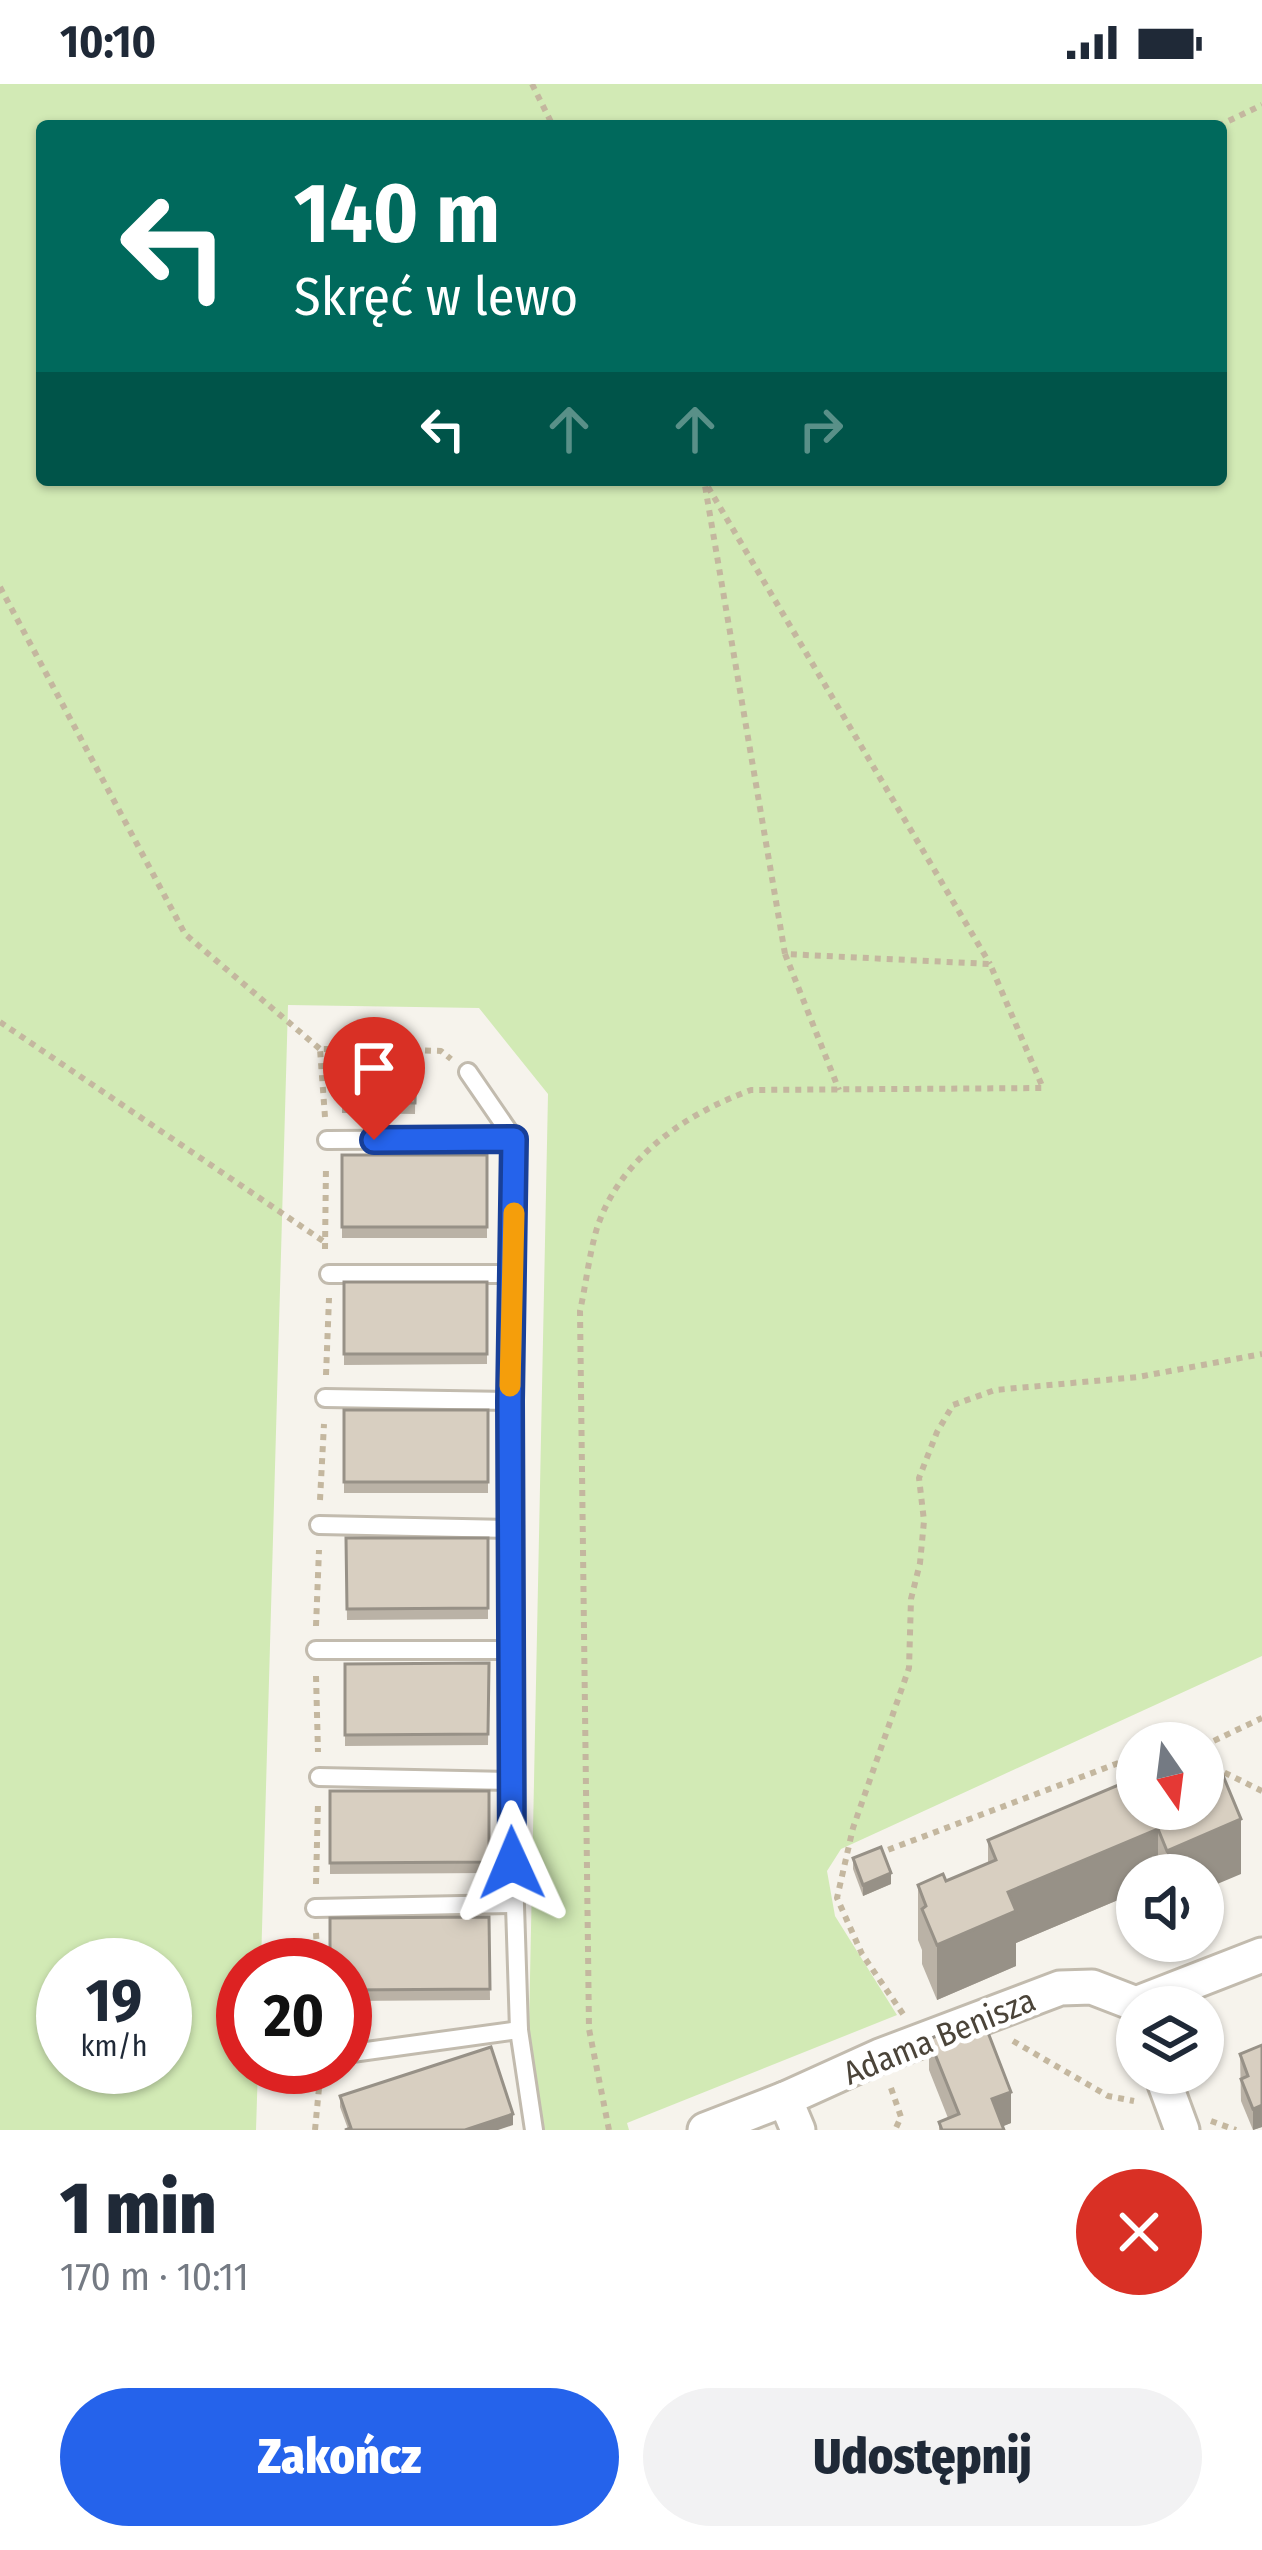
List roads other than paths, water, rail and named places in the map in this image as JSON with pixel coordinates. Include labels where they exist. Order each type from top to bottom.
[{"type":"street","name":"Adama Benisza","points":[[1183,1986],[1262,1954]]},
{"type":"street","name":"Adama Benisza","points":[[705,2130],[791,2115],[880,2056],[1060,1988],[1092,1987],[1116,1997]]},
{"type":"lane","points":[[468,1072],[514,1139],[510,1401],[513,1904],[519,2030],[534,2130]]},
{"type":"lane","points":[[327,1140],[514,1139]]},
{"type":"lane","points":[[329,1274],[514,1274]]},
{"type":"lane","points":[[325,1398],[510,1401]]},
{"type":"lane","points":[[320,1525],[511,1529]]},
{"type":"lane","points":[[316,1650],[511,1650]]},
{"type":"lane","points":[[319,1777],[511,1781]]},
{"type":"lane","points":[[315,1908],[513,1904]]},
{"type":"lane","points":[[372,2050],[519,2030]]}]
